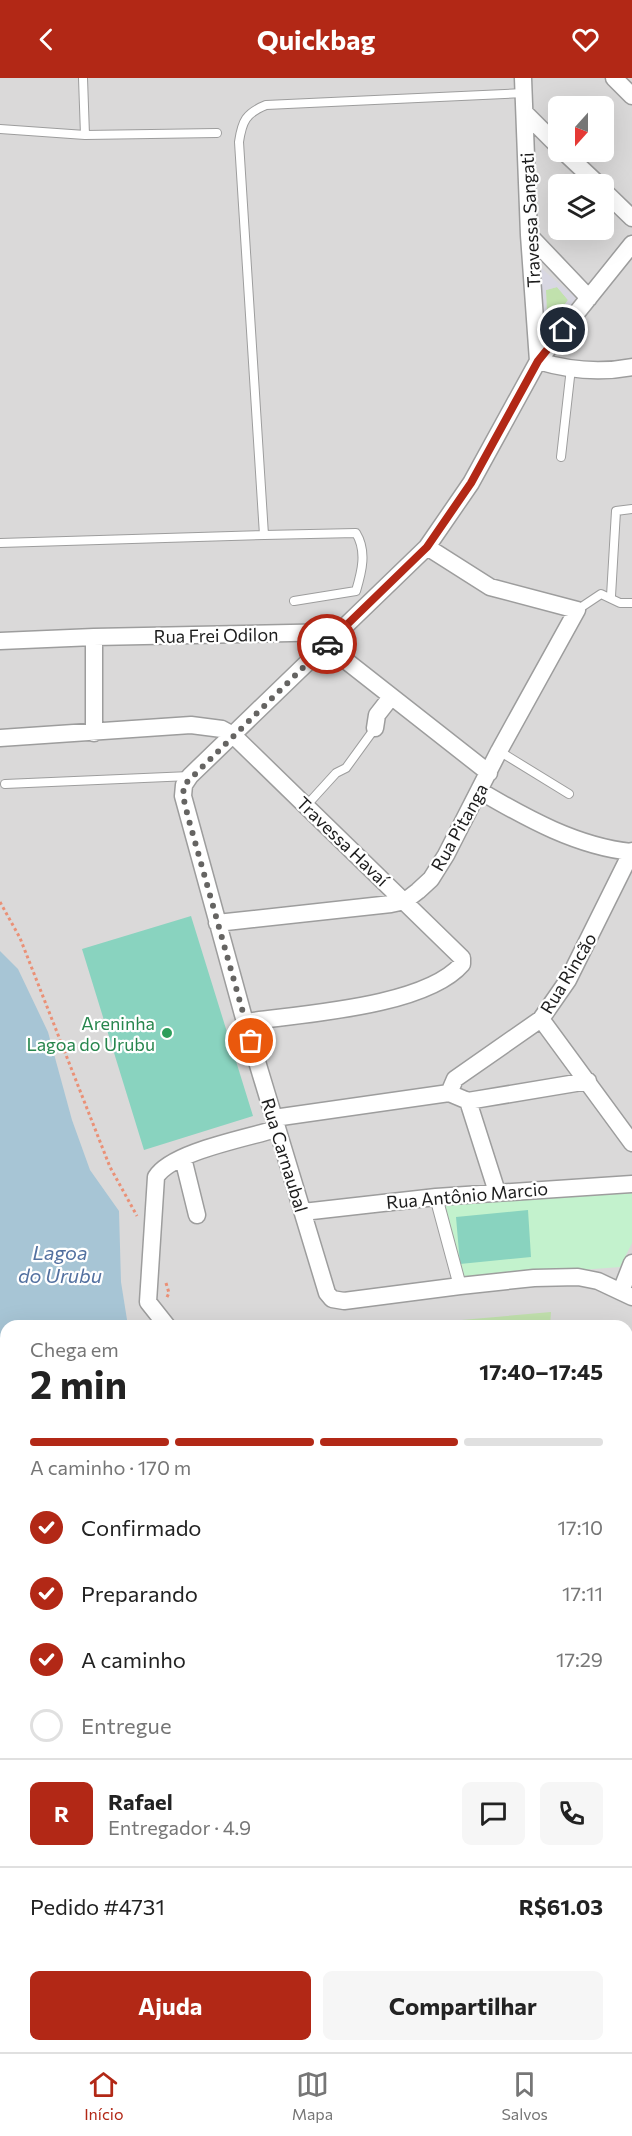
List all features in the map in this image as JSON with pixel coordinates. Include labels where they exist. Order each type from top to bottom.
[{"type":"street","points":[[614,78],[632,96]]},
{"type":"street","name":"Travessa Sangati","points":[[524,85],[529,235],[538,361]]},
{"type":"street","points":[[525,113],[548,136]]},
{"type":"street","points":[[574,162],[587,174]]},
{"type":"street","points":[[614,201],[632,218]]},
{"type":"street","points":[[529,235],[589,298]]},
{"type":"street","points":[[190,776],[427,547],[471,483],[538,361],[632,244]]},
{"type":"street","points":[[538,361],[571,368],[616,370],[632,366]]},
{"type":"street","points":[[427,547],[490,587],[577,610]]},
{"type":"street","name":"Rua Pitanga","points":[[405,901],[431,879],[480,791],[498,751],[577,610]]},
{"type":"street","name":"Rua Frei Odilon","points":[[0,641],[339,632]]},
{"type":"street","points":[[94,637],[94,733]]},
{"type":"street","points":[[326,645],[489,773]]},
{"type":"street","points":[[375,728],[377,716],[391,698]]},
{"type":"street","points":[[0,738],[192,725],[222,729],[233,735]]},
{"type":"street","name":"Travessa Havaí","points":[[233,735],[462,958],[462,964],[434,985],[412,993],[366,1004],[245,1022]]},
{"type":"street","name":"Rua Carnaubal","points":[[190,776],[184,785],[183,796],[217,923],[275,1123],[327,1293],[332,1299],[344,1301],[534,1278],[578,1277],[598,1281],[626,1294]]},
{"type":"street","points":[[480,791],[572,837],[611,850],[632,852]]},
{"type":"street","name":"Rua Rincão","points":[[449,1093],[455,1079],[541,1020],[568,980],[632,852]]},
{"type":"street","points":[[217,923],[405,901]]},
{"type":"street","points":[[541,1020],[632,1143]]},
{"type":"street","points":[[162,1320],[148,1302],[154,1188],[161,1169],[183,1158],[275,1123],[449,1093],[468,1101],[588,1081]]},
{"type":"street","points":[[468,1101],[497,1192]]},
{"type":"street","points":[[183,1158],[197,1215]]},
{"type":"street","name":"Rua Antônio Marcio","points":[[303,1212],[435,1197],[632,1184]]},
{"type":"street","points":[[435,1197],[460,1286]]},
{"type":"street","points":[[626,1294],[632,1263]]},
{"type":"lane","points":[[83,78],[85,135]]},
{"type":"lane","points":[[264,535],[239,142],[242,122],[250,111],[266,105],[524,85]]},
{"type":"lane","points":[[0,129],[85,135],[217,133]]},
{"type":"lane","points":[[561,457],[571,368]]},
{"type":"lane","points":[[611,596],[615,511],[632,509]]},
{"type":"lane","points":[[0,543],[356,533],[363,544],[362,567],[356,591],[294,601]]},
{"type":"lane","points":[[577,610],[595,595],[611,596],[620,603],[632,603]]},
{"type":"lane","points":[[306,806],[336,773],[346,768],[375,728]]},
{"type":"lane","points":[[498,751],[569,794]]},
{"type":"lane","points":[[6,784],[190,776]]},
{"type":"path","points":[[0,902],[20,938],[110,1167],[140,1223]]},
{"type":"shaded area","points":[[0,78],[632,78],[632,1320],[0,1320]]},
{"type":"shaded area","points":[[541,268],[576,298],[550,331],[543,329]],"holes":[[[557,287],[568,300],[551,323],[547,322],[546,290]]]},
{"type":"green space","points":[[557,287],[568,300],[551,323],[547,322],[546,290]]},
{"type":"green space","name":"Areninha Lagoa do Urubu","points":[[191,916],[253,1116],[144,1150],[82,949]]},
{"type":"green space","points":[[632,1193],[632,1243],[620,1267],[463,1279],[440,1205]]},
{"type":"green space","points":[[528,1210],[531,1257],[460,1264],[456,1217]]},
{"type":"green space","points":[[551,1312],[550,1320],[461,1320]]},
{"type":"water","name":"Lagoa do Urubu","points":[[0,951],[18,969],[48,1032],[72,1120],[90,1170],[119,1211],[121,1282],[127,1320],[0,1320]]},
{"type":"way so far","points":[[251,1041],[188,817],[183,796],[184,785],[190,776],[327,644]]},
{"type":"place","name":"Areninha Lagoa do Urubu","points":[[167,1033]]},
{"type":"route","points":[[327,644],[427,547],[471,483],[538,361],[563,330]]}]
